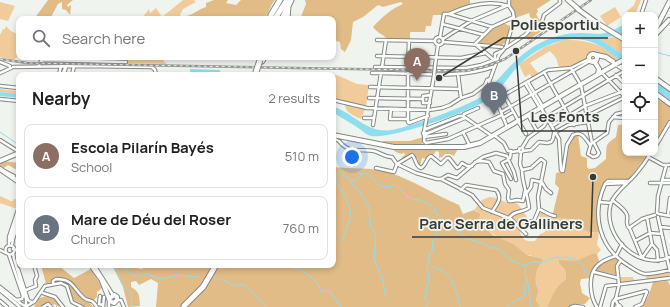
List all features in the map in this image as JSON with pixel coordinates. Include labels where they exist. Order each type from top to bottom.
[{"type":"highway","points":[[276,16],[280,0]]},
{"type":"highway","points":[[277,16],[289,1]]},
{"type":"highway","points":[[287,16],[289,1]]},
{"type":"highway","points":[[257,72],[262,60]]},
{"type":"highway","points":[[184,306],[203,287],[213,268]]},
{"type":"main road","points":[[568,0],[592,20],[622,38]]},
{"type":"main road","points":[[658,31],[666,20],[670,1]]},
{"type":"main road","points":[[658,23],[670,1]]},
{"type":"main road","points":[[595,58],[608,57],[622,69]]},
{"type":"main road","points":[[595,58],[600,68],[609,68]]},
{"type":"main road","points":[[595,58],[598,68],[597,74]]},
{"type":"main road","points":[[518,121],[622,61]]},
{"type":"main road","points":[[580,85],[609,68],[617,66],[622,69]]},
{"type":"main road","points":[[658,78],[670,87]]},
{"type":"main road","points":[[658,96],[670,104]]},
{"type":"main road","points":[[336,138],[392,147],[470,146],[477,144],[528,116],[541,107]]},
{"type":"main road","points":[[2,160],[16,153]]},
{"type":"main road","points":[[2,160],[16,153]]},
{"type":"main road","points":[[1,170],[16,181]]},
{"type":"main road","points":[[93,268],[114,299]]},
{"type":"main road","points":[[102,282],[118,307]]},
{"type":"street","points":[[482,4],[484,0]]},
{"type":"street","points":[[508,6],[509,0]]},
{"type":"street","points":[[642,12],[646,0]]},
{"type":"street","points":[[494,60],[496,58],[495,54],[524,36],[532,28],[541,25],[544,15],[560,1]]},
{"type":"street","points":[[336,101],[367,108],[429,110],[443,108],[461,98],[473,94],[485,85],[499,55],[506,47],[514,18],[514,12],[508,6],[498,3],[465,6],[449,14]]},
{"type":"street","points":[[442,39],[472,21],[508,6]]},
{"type":"street","points":[[438,46],[442,45],[443,14],[449,14],[492,27]]},
{"type":"street","points":[[475,44],[492,27],[514,18]]},
{"type":"street","points":[[442,24],[484,35]]},
{"type":"street","points":[[435,42],[436,38],[506,47]]},
{"type":"street","points":[[377,40],[435,42]]},
{"type":"street","points":[[382,67],[386,40]]},
{"type":"street","points":[[408,67],[409,41]]},
{"type":"street","points":[[435,42],[438,46],[437,58],[424,142],[428,143],[448,139],[502,115],[513,112]]},
{"type":"street","points":[[475,44],[494,60]]},
{"type":"street","points":[[377,56],[461,58],[486,53]]},
{"type":"street","points":[[502,115],[510,106],[550,84],[576,66],[595,58]]},
{"type":"street","points":[[526,134],[504,96],[544,72],[554,69],[572,69],[595,58]]},
{"type":"street","points":[[38,67],[41,60],[126,62]]},
{"type":"street","points":[[375,67],[466,68],[481,65],[494,60]]},
{"type":"street","points":[[0,62],[10,67],[152,67],[155,72]]},
{"type":"street","points":[[59,72],[61,66]]},
{"type":"street","points":[[64,72],[66,66]]},
{"type":"street","points":[[73,72],[74,66]]},
{"type":"street","points":[[0,73],[10,67]]},
{"type":"street","points":[[372,73],[458,74],[472,73],[494,67]]},
{"type":"street","points":[[552,126],[585,106],[621,92],[609,80],[609,68]]},
{"type":"street","points":[[572,69],[580,85],[583,96],[592,143],[587,158]]},
{"type":"street","points":[[544,72],[574,124]]},
{"type":"street","points":[[547,118],[622,72]]},
{"type":"street","points":[[373,125],[381,73]]},
{"type":"street","points":[[407,119],[408,73]]},
{"type":"street","points":[[458,74],[461,98]]},
{"type":"street","points":[[616,75],[622,81]]},
{"type":"street","points":[[489,79],[489,84],[507,127]]},
{"type":"street","points":[[527,82],[559,139],[563,166]]},
{"type":"street","points":[[0,86],[16,88]]},
{"type":"street","points":[[370,87],[460,89]]},
{"type":"street","points":[[423,99],[423,95],[431,95]]},
{"type":"street","points":[[369,98],[423,99]]},
{"type":"street","points":[[586,116],[622,98]]},
{"type":"street","points":[[0,99],[16,101]]},
{"type":"street","points":[[423,99],[424,103],[430,103]]},
{"type":"street","points":[[425,134],[478,108]]},
{"type":"street","points":[[391,109],[390,119],[407,119],[409,123],[428,116]]},
{"type":"street","points":[[592,143],[607,134],[609,122],[616,114],[622,112]]},
{"type":"street","points":[[425,134],[427,128],[459,116],[464,116],[477,126],[494,134],[503,144],[508,155],[516,174],[516,180],[508,155]]},
{"type":"street","points":[[528,116],[537,131]]},
{"type":"street","points":[[613,117],[622,118]]},
{"type":"street","points":[[364,118],[374,118]]},
{"type":"street","points":[[510,218],[514,213],[528,209],[525,185],[520,165],[521,150],[528,138],[546,124],[547,118]]},
{"type":"street","points":[[511,179],[502,163],[508,155],[521,150],[530,150],[539,142],[547,144],[553,139],[553,134],[555,132],[567,126],[588,122]]},
{"type":"street","points":[[658,142],[670,122]]},
{"type":"street","points":[[463,132],[470,146]]},
{"type":"street","points":[[562,171],[568,145],[573,135],[577,133],[582,135],[592,143],[598,151],[598,154],[593,157],[588,154]]},
{"type":"street","points":[[425,134],[446,134]]},
{"type":"street","points":[[336,138],[343,145],[352,150],[369,150],[377,152],[387,157],[392,157],[397,164],[419,174],[440,179],[473,196],[483,208],[510,218],[526,234]]},
{"type":"street","points":[[0,140],[16,151]]},
{"type":"street","points":[[440,179],[448,175],[457,178],[475,162],[492,153],[508,155]]},
{"type":"street","points":[[376,168],[394,172],[397,164],[412,155],[420,168],[424,166],[431,156],[441,164],[449,158],[457,168],[463,162],[466,166],[472,166]]},
{"type":"street","points":[[668,258],[658,261],[642,258],[633,254],[622,244],[612,229],[610,220],[612,202],[648,157],[666,166],[670,165]]},
{"type":"street","points":[[522,170],[530,169],[540,160],[543,160],[545,163],[537,199],[539,209],[534,221],[526,222]]},
{"type":"street","points":[[475,162],[488,162],[491,164],[494,171],[503,174],[506,184],[510,190],[508,198],[509,201],[517,200],[523,202],[525,193],[531,187],[532,180],[541,181]]},
{"type":"street","points":[[628,182],[608,181],[605,184],[599,202],[599,222],[603,238],[606,244],[620,260],[644,274],[653,274],[670,270],[658,215],[658,198],[666,166]]},
{"type":"street","points":[[541,181],[546,189],[551,193]]},
{"type":"street","points":[[650,183],[670,182]]},
{"type":"street","points":[[461,190],[467,185],[496,190],[499,195],[499,200],[492,212]]},
{"type":"street","points":[[630,228],[647,217],[658,215],[669,216],[670,198]]},
{"type":"street","points":[[599,202],[612,202],[626,213],[627,226],[630,228],[642,258]]},
{"type":"street","points":[[539,209],[549,215],[555,216]]},
{"type":"street","points":[[16,216],[9,237],[13,263],[25,298],[26,306]]},
{"type":"street","points":[[647,217],[652,244],[657,250],[658,261]]},
{"type":"street","points":[[10,246],[16,223]]},
{"type":"street","points":[[660,227],[670,228]]},
{"type":"street","points":[[16,230],[10,246],[6,249],[11,254],[16,265]]},
{"type":"street","points":[[635,241],[650,233],[662,234]]},
{"type":"street","points":[[597,307],[593,301],[591,281],[595,267],[616,256],[622,244]]},
{"type":"street","points":[[642,258],[652,244]]},
{"type":"street","points":[[0,249],[10,246],[16,249]]},
{"type":"street","points":[[0,249],[11,254],[16,267]]},
{"type":"street","points":[[612,307],[619,284],[617,266],[620,260]]},
{"type":"street","points":[[16,268],[26,293],[25,298]]},
{"type":"street","points":[[17,268],[29,302],[34,302]]},
{"type":"street","points":[[26,293],[36,286],[35,280],[37,276],[35,268]]},
{"type":"street","points":[[93,268],[114,299],[124,307]]},
{"type":"street","points":[[594,272],[618,278]]},
{"type":"street","points":[[53,284],[53,281],[56,279],[66,281],[75,286],[85,298],[92,300],[97,307]]},
{"type":"street","points":[[600,307],[606,286],[670,279]]},
{"type":"street","points":[[32,307],[47,286],[62,283],[65,284],[71,300],[82,307]]},
{"type":"street","points":[[0,287],[15,300],[20,307]]},
{"type":"street","points":[[0,290],[26,306]]},
{"type":"street","points":[[615,299],[647,292],[642,304],[635,307]]},
{"type":"street","points":[[26,306],[34,302],[42,293]]},
{"type":"street","points":[[42,293],[55,297],[63,307]]},
{"type":"street","points":[[100,296],[99,304],[103,306]]},
{"type":"street","points":[[103,306],[104,297]]},
{"type":"street","points":[[15,300],[25,298]]},
{"type":"street","points":[[109,307],[114,299]]},
{"type":"street","points":[[615,299],[618,306]]},
{"type":"street","points":[[0,301],[7,307]]},
{"type":"street","points":[[43,307],[48,304],[51,307]]},
{"type":"street","points":[[571,307],[583,307]]},
{"type":"shaded area","points":[[48,0],[73,0],[67,5],[68,7],[71,5],[70,15],[66,10],[62,9],[62,2],[58,4],[52,16],[36,16]]},
{"type":"shaded area","points":[[183,0],[194,0],[196,2],[183,9],[180,16],[163,16]]},
{"type":"shaded area","points":[[214,0],[228,0],[226,3],[236,5],[241,0],[275,0],[266,16],[187,16],[206,7],[206,3]]},
{"type":"shaded area","points":[[305,0],[470,0],[470,4],[450,12],[443,13],[442,15],[433,15],[431,26],[426,26],[425,32],[410,32],[410,40],[387,39],[373,27],[387,14],[403,4],[401,2],[383,7],[378,5],[363,17],[353,22],[351,40],[345,52],[341,49],[340,42],[336,41],[336,16],[301,16],[306,4]]},
{"type":"shaded area","points":[[510,0],[551,0],[537,9],[538,12],[536,14],[545,29],[528,40],[526,36],[534,29],[529,13],[515,18]]},
{"type":"shaded area","points":[[636,0],[641,0],[636,12],[628,12],[627,11],[634,5]]},
{"type":"shaded area","points":[[0,2],[15,6],[8,21],[0,19]]},
{"type":"shaded area","points":[[615,7],[621,17],[607,26],[600,16]]},
{"type":"shaded area","points":[[156,8],[161,16],[143,16],[149,9],[150,13]]},
{"type":"shaded area","points":[[503,23],[510,26],[506,42],[502,45],[478,43],[492,29]]},
{"type":"shaded area","points":[[6,26],[16,34],[16,58],[14,60],[0,57],[0,35],[3,29],[5,29]]},
{"type":"shaded area","points":[[622,31],[622,54],[600,39],[614,37]]},
{"type":"shaded area","points":[[565,40],[595,44],[607,50],[619,60],[617,62],[607,55],[592,52],[579,63],[559,67],[556,58],[550,51],[530,63],[538,73],[532,78],[530,74],[525,77],[519,65],[522,62],[545,47]]},
{"type":"shaded area","points":[[128,60],[163,60],[166,64],[127,63]]},
{"type":"shaded area","points":[[336,75],[357,84],[369,85],[366,107],[361,119],[352,115],[346,109],[345,102],[336,100]]},
{"type":"shaded area","points":[[0,89],[16,91],[16,94],[0,92]]},
{"type":"shaded area","points":[[658,100],[670,107],[670,119],[658,139]]},
{"type":"shaded area","points":[[622,124],[622,156],[647,156],[628,180],[605,182],[600,195],[598,207],[597,218],[599,232],[590,232],[585,230],[576,225],[575,220],[552,217],[559,188],[555,184],[556,173],[565,171],[568,151],[574,137],[578,134],[581,156],[587,158],[587,167],[589,169],[595,168],[606,159],[607,146],[616,137],[618,125]]},
{"type":"shaded area","points":[[423,137],[422,146],[395,146],[383,144],[383,141],[410,141]]},
{"type":"shaded area","points":[[459,147],[454,156],[445,154],[439,158],[439,152],[436,151],[433,156],[430,155],[427,159],[422,158],[420,166],[417,158],[413,155],[403,160],[402,157],[405,155],[404,153],[401,154],[394,151],[394,148]]},
{"type":"shaded area","points":[[4,161],[16,163],[16,169],[8,165],[4,168],[0,166],[0,163]]},
{"type":"shaded area","points":[[336,167],[381,170],[388,172],[406,179],[459,205],[463,214],[474,210],[480,214],[478,222],[480,226],[488,230],[493,235],[513,244],[527,255],[542,259],[543,262],[538,268],[536,277],[538,292],[536,300],[541,307],[156,307],[158,283],[151,279],[139,285],[136,281],[131,282],[131,287],[139,295],[140,306],[128,307],[123,287],[114,268],[336,268]]},
{"type":"shaded area","points":[[0,196],[11,201],[16,199],[16,209],[0,203]]},
{"type":"shaded area","points":[[493,197],[508,203],[518,204],[527,217],[520,231],[523,238],[527,241],[535,241],[540,234],[545,232],[545,225],[541,222],[539,213],[542,212],[548,216],[575,220],[576,225],[592,233],[599,232],[597,245],[601,250],[597,254],[595,253],[582,260],[561,265],[565,270],[566,279],[556,288],[547,307],[541,307],[536,300],[538,289],[536,284],[536,274],[539,266],[543,262],[530,255],[527,255],[488,230],[480,227],[477,219],[477,211],[474,210],[482,200]]},
{"type":"shaded area","points":[[595,253],[597,254],[599,261],[602,263],[616,258],[618,260],[616,265],[617,275],[593,270],[591,278],[581,279],[580,283],[582,293],[590,298],[585,304],[573,304],[568,307],[547,307],[556,288],[566,279],[565,270],[559,263],[559,260],[576,261]]},
{"type":"shaded area","points":[[42,268],[61,268],[74,278],[91,269],[102,288],[97,292],[97,297],[94,300],[85,298],[76,286],[61,278],[55,277],[51,282],[46,284]]},
{"type":"shaded area","points":[[669,271],[670,277],[620,283],[620,277],[633,277],[634,280],[646,279],[646,275]]},
{"type":"shaded area","points":[[668,281],[670,286],[670,307],[640,307],[647,299],[653,282]]},
{"type":"shaded area","points":[[69,286],[75,289],[83,299],[90,303],[93,307],[84,307],[72,299]]},
{"type":"shaded area","points":[[47,296],[56,300],[60,305],[57,307],[55,304],[51,306],[47,303],[42,307],[34,307],[39,298]]},
{"type":"water","points":[[622,26],[622,34],[600,39],[622,54],[622,63],[601,47],[584,40],[567,40],[550,44],[534,53],[521,63],[495,93],[483,103],[452,116],[413,129],[381,136],[371,136],[336,114],[336,108],[344,111],[367,126],[379,130],[390,130],[410,125],[438,116],[476,100],[482,96],[516,60],[540,43],[560,35],[603,33]]},
{"type":"water","points":[[190,69],[220,70],[220,72],[190,72]]},
{"type":"water","points":[[658,82],[670,91],[670,100],[658,91]]},
{"type":"water","points":[[0,92],[16,94],[16,98],[0,96]]},
{"type":"waterway","points":[[658,53],[670,56]]},
{"type":"waterway","points":[[0,132],[16,143]]},
{"type":"waterway","points":[[336,178],[340,171],[344,176],[353,181],[360,177],[361,173],[370,176],[383,187],[396,185],[410,199],[420,200],[429,204],[434,208],[437,214],[466,238],[485,244],[490,248],[498,248],[511,260],[526,266],[532,262],[545,262],[555,257],[566,257],[579,261],[583,264],[585,272],[589,275],[590,279]]},
{"type":"waterway","points":[[351,181],[352,184],[359,190],[369,207],[371,228],[376,235],[374,258],[383,282],[386,297]]},
{"type":"waterway","points":[[336,182],[350,208],[350,217],[342,241]]},
{"type":"waterway","points":[[427,307],[428,302],[424,298],[427,294],[426,289],[429,280],[427,266],[429,254],[432,252],[433,240],[437,237],[434,224],[429,221],[429,216],[435,210]]},
{"type":"waterway","points":[[429,265],[443,272],[451,279],[460,307]]},
{"type":"waterway","points":[[507,307],[513,302],[524,297],[525,267]]},
{"type":"waterway","points":[[116,268],[122,284],[131,293],[132,307]]},
{"type":"waterway","points":[[124,268],[135,276],[147,274],[160,279],[166,278]]},
{"type":"waterway","points":[[297,268],[310,276],[317,283],[322,292],[330,291],[341,307]]},
{"type":"waterway","points":[[169,277],[177,275],[198,277]]},
{"type":"waterway","points":[[527,276],[531,307]]},
{"type":"waterway","points":[[215,279],[222,279],[232,285],[245,285],[266,307]]},
{"type":"railway","points":[[0,59],[27,63],[466,71],[487,66],[505,59],[591,0]]},
{"type":"place","name":"Les Fonts","points":[[516,51]]},
{"type":"place","name":"Poliesportiu","points":[[439,78]]},
{"type":"place","name":"Escola Pilarín Bayés","points":[[417,81]]},
{"type":"place","name":"Mare de Déu del Roser","points":[[494,115]]},
{"type":"place","name":"Parc Serra de Galliners","points":[[593,177]]}]
